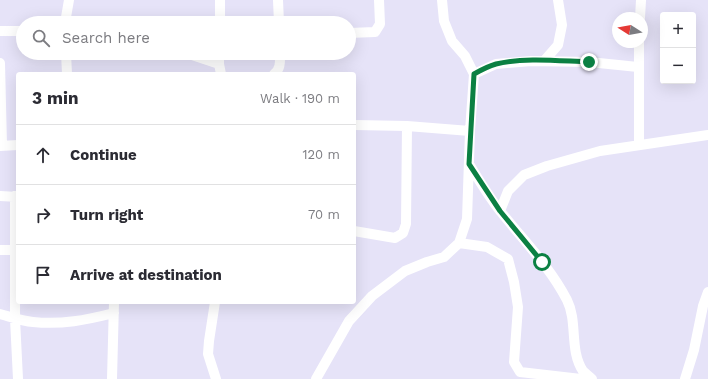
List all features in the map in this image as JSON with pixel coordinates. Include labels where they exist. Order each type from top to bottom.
[{"type":"street","points":[[67,16],[70,0]]},
{"type":"street","points":[[220,0],[220,16]]},
{"type":"street","points":[[278,0],[279,16]]},
{"type":"street","points":[[356,33],[375,32],[380,24],[379,0]]},
{"type":"street","points":[[316,379],[349,321],[372,296],[405,271],[444,257],[459,243],[467,219],[470,131],[474,74],[465,56],[452,41],[444,21],[442,0]]},
{"type":"street","points":[[544,61],[558,45],[562,24],[558,0]]},
{"type":"street","points":[[640,12],[641,0]]},
{"type":"street","points":[[0,31],[16,31]]},
{"type":"street","points":[[639,48],[639,144]]},
{"type":"street","points":[[66,60],[67,72]]},
{"type":"street","points":[[201,60],[220,69]]},
{"type":"street","points":[[276,72],[280,66],[280,60]]},
{"type":"street","points":[[474,74],[496,64],[531,60],[589,62],[638,67]]},
{"type":"street","points":[[0,63],[1,146],[16,145]]},
{"type":"street","points":[[356,125],[407,126],[470,131]]},
{"type":"street","points":[[356,231],[395,238],[403,233],[406,224],[407,126]]},
{"type":"street","points":[[500,211],[508,191],[524,175],[547,166],[600,151],[639,144],[708,135]]},
{"type":"street","points":[[469,164],[500,211],[534,251],[558,283],[570,306],[575,348],[578,360],[584,371],[592,379]]},
{"type":"street","points":[[0,196],[16,196]]},
{"type":"street","points":[[16,223],[15,319],[18,379]]},
{"type":"street","points":[[459,243],[487,247],[508,259],[518,307],[514,362],[520,372],[581,379]]},
{"type":"street","points":[[0,250],[15,250]]},
{"type":"street","points":[[684,379],[694,350],[703,306],[708,292]]},
{"type":"street","points":[[112,379],[114,304]]},
{"type":"street","points":[[215,304],[208,354],[216,379]]},
{"type":"street","points":[[0,314],[15,319],[32,322],[57,324],[78,322],[114,313]]},
{"type":"route","points":[[542,262],[500,211],[469,164],[474,74],[496,64],[531,60],[589,62]]}]
